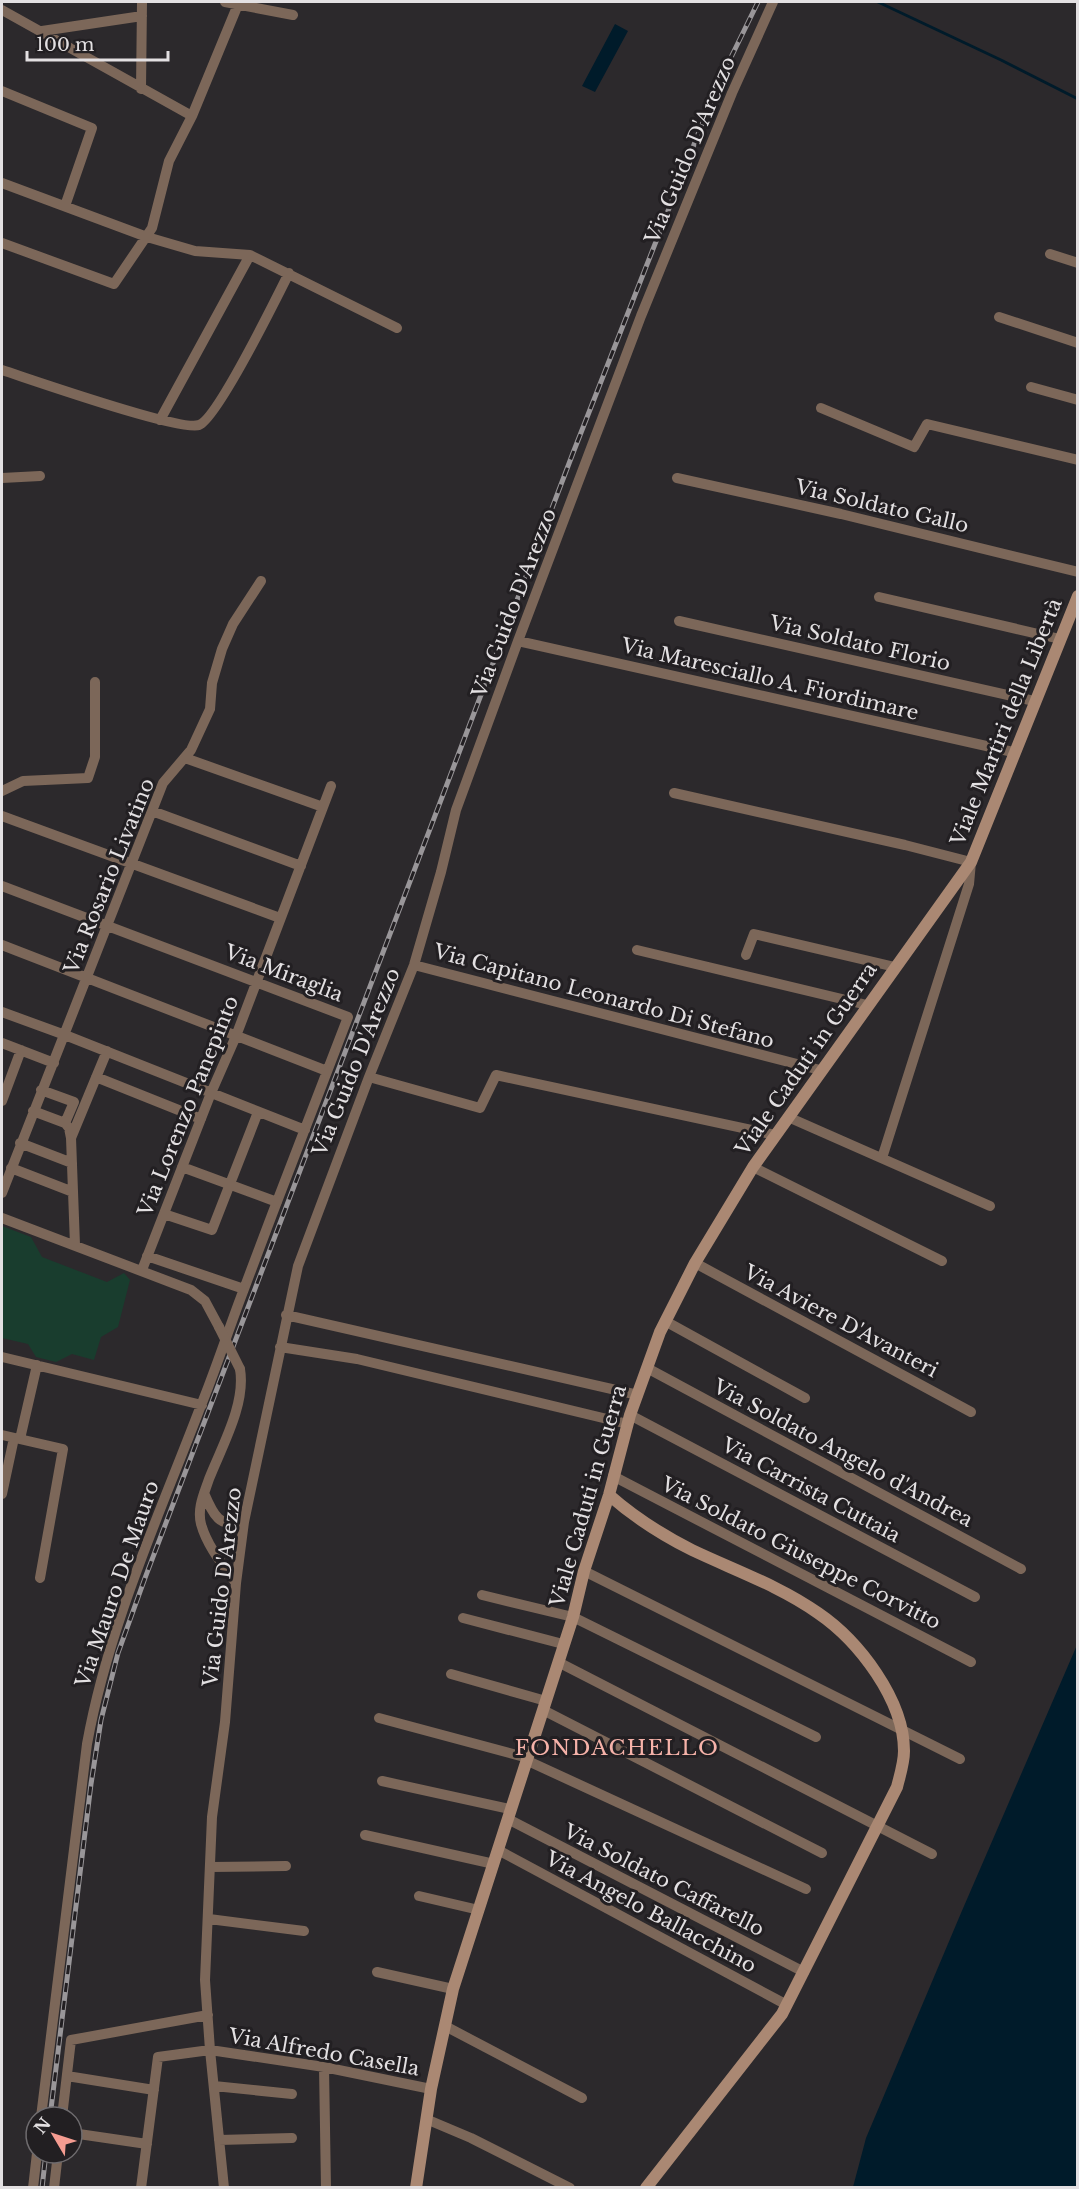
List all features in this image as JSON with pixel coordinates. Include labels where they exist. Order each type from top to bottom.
[{"type":"street","points":[[141,89],[142,2]]},
{"type":"street","points":[[225,2],[293,15]]},
{"type":"street","name":"Via Guido D'Arezzo","points":[[224,2187],[205,1980],[212,1817],[225,1722],[236,1583],[244,1522],[286,1315],[302,1255],[414,965],[456,810],[518,641],[640,316],[732,93],[773,2]]},
{"type":"street","points":[[2,243],[114,284],[152,228],[166,168],[192,116],[239,3]]},
{"type":"street","points":[[2,10],[192,116]]},
{"type":"street","points":[[42,31],[142,16]]},
{"type":"street","points":[[2,91],[92,128],[65,206]]},
{"type":"street","points":[[2,183],[147,237],[195,251],[250,255],[397,328]]},
{"type":"street","points":[[1050,254],[1077,263]]},
{"type":"street","points":[[160,420],[250,255]]},
{"type":"street","points":[[2,370],[160,420],[189,426],[199,425],[208,419],[225,392],[290,273]]},
{"type":"street","points":[[999,317],[1077,343]]},
{"type":"street","points":[[1031,387],[1077,400]]},
{"type":"street","points":[[821,408],[914,447],[927,424],[1077,460]]},
{"type":"street","points":[[2,478],[40,476]]},
{"type":"street","name":"Via Soldato Gallo","points":[[677,478],[841,514],[1077,572]]},
{"type":"street","name":"Via Rosario Livatino","points":[[2,1193],[163,783],[191,750],[210,709],[212,683],[222,649],[233,624],[261,581]]},
{"type":"street","name":"Viale Martiri della Libertà","points":[[971,862],[1077,596]]},
{"type":"street","points":[[879,597],[1060,639]]},
{"type":"street","name":"Via Soldato Florio","points":[[679,621],[1034,701]]},
{"type":"street","name":"Via Maresciallo A. Fiordimare","points":[[518,641],[1013,752]]},
{"type":"street","points":[[2,791],[23,781],[88,778],[94,757],[95,682]]},
{"type":"street","points":[[185,758],[323,807]]},
{"type":"street","name":"Via Lorenzo Panepinto","points":[[142,1270],[211,1093],[236,1036],[331,786]]},
{"type":"street","points":[[674,793],[971,862],[969,884],[882,1158]]},
{"type":"street","points":[[152,811],[301,866]]},
{"type":"street","points":[[2,816],[280,918]]},
{"type":"street","name":"Viale Caduti in Guerra","points":[[419,2186],[431,2089],[453,1989],[573,1617],[629,1420],[665,1321],[695,1263],[753,1167],[971,862]]},
{"type":"street","name":"Via Miraglia","points":[[2,886],[348,1017],[244,1289]]},
{"type":"street","name":"Viale Caduti in Guerra","points":[[746,955],[754,934],[895,967]]},
{"type":"street","points":[[2,945],[327,1071]]},
{"type":"street","points":[[637,950],[867,1005]]},
{"type":"street","name":"Via Capitano Leonardo Di Stefano","points":[[414,965],[820,1071]]},
{"type":"street","points":[[2,1012],[305,1130]]},
{"type":"street","points":[[2,1043],[54,1063]]},
{"type":"street","points":[[2,1101],[21,1050]]},
{"type":"street","points":[[71,1138],[107,1051]]},
{"type":"street","points":[[369,1077],[480,1108],[496,1075],[775,1135]]},
{"type":"street","points":[[96,1077],[201,1119]]},
{"type":"street","points":[[42,1090],[74,1102],[65,1123]]},
{"type":"street","points":[[33,1111],[65,1123],[69,1128],[75,1245]]},
{"type":"street","points":[[164,1214],[212,1230],[258,1112]]},
{"type":"street","points":[[788,1117],[990,1206]]},
{"type":"street","points":[[20,1143],[72,1163]]},
{"type":"street","points":[[182,1167],[277,1202]]},
{"type":"street","points":[[753,1167],[942,1261]]},
{"type":"street","points":[[11,1168],[73,1191]]},
{"type":"street","points":[[2,1218],[191,1290],[205,1301],[240,1369],[243,1383],[238,1407],[204,1493],[199,1513],[204,1533],[236,1583]]},
{"type":"street","points":[[147,1256],[244,1289]]},
{"type":"street","name":"Via Aviere D'Avanteri","points":[[695,1263],[971,1412]]},
{"type":"street","name":"Via Mauro De Mauro","points":[[42,2105],[94,1704],[112,1641],[139,1564],[202,1405],[244,1289]]},
{"type":"street","points":[[286,1315],[638,1395]]},
{"type":"street","points":[[665,1321],[805,1398]]},
{"type":"street","name":"Via Carrista Cuttaia","points":[[280,1347],[357,1359],[629,1420],[975,1597]]},
{"type":"street","points":[[2,1357],[202,1405]]},
{"type":"street","points":[[2,1494],[37,1365]]},
{"type":"street","name":"Via Soldato Angelo d'Andrea","points":[[647,1368],[1021,1569]]},
{"type":"street","points":[[2,1435],[63,1449],[40,1578]]},
{"type":"street","name":"Via Soldato Giuseppe Corvitto","points":[[613,1476],[972,1662]]},
{"type":"street","points":[[204,1493],[212,1512],[222,1521],[227,1524],[244,1522]]},
{"type":"street","points":[[609,1495],[640,1520],[689,1549],[791,1597],[818,1613],[858,1650],[897,1708],[904,1750],[897,1787],[787,2005],[771,2030],[646,2187]]},
{"type":"street","points":[[585,1571],[960,1759]]},
{"type":"street","points":[[482,1595],[573,1617],[816,1737]]},
{"type":"street","points":[[463,1618],[563,1644]]},
{"type":"street","points":[[558,1662],[932,1854]]},
{"type":"street","points":[[451,1674],[544,1706],[822,1853]]},
{"type":"street","points":[[379,1718],[528,1759],[806,1889]]},
{"type":"street","name":"Via Soldato Caffarello","points":[[382,1781],[509,1814],[804,1972]]},
{"type":"street","points":[[365,1835],[494,1864]]},
{"type":"street","name":"Via Angelo Ballacchino","points":[[498,1850],[787,2005]]},
{"type":"street","points":[[211,1867],[286,1866]]},
{"type":"street","points":[[419,1896],[479,1910]]},
{"type":"street","points":[[209,1919],[304,1931]]},
{"type":"street","points":[[377,1972],[453,1989]]},
{"type":"street","points":[[63,2105],[71,2040],[208,2015]]},
{"type":"street","points":[[445,2026],[582,2098]]},
{"type":"street","name":"Via Alfredo Casella","points":[[154,2090],[158,2057],[210,2050],[324,2067],[431,2089]]},
{"type":"street","points":[[324,2067],[326,2187]]},
{"type":"street","points":[[67,2076],[154,2090],[141,2187]]},
{"type":"street","points":[[214,2086],[292,2094]]},
{"type":"street","points":[[426,2119],[471,2138],[570,2187]]},
{"type":"street","points":[[84,2135],[147,2144]]},
{"type":"street","points":[[219,2140],[292,2138]]},
{"type":"street","points":[[33,2187],[36,2165]]},
{"type":"street","points":[[54,2187],[57,2165]]},
{"type":"green space","points":[[2,1226],[31,1237],[42,1257],[107,1282],[124,1273],[130,1280],[118,1327],[101,1337],[94,1360],[72,1354],[56,1362],[36,1357],[28,1344],[2,1338]]},
{"type":"water","points":[[615,24],[628,31],[595,92],[582,86]]},
{"type":"water","points":[[1077,1645],[1077,2187],[853,2187],[866,2138]]},
{"type":"waterway","points":[[878,2],[1078,99]]},
{"type":"railway","points":[[51,2105],[91,1784],[101,1720],[118,1653],[573,453],[717,86],[758,2]]},
{"type":"railway","points":[[42,2188],[45,2165]]},
{"type":"district","name":"FONDACHELLO","points":[[617,1748]]}]
